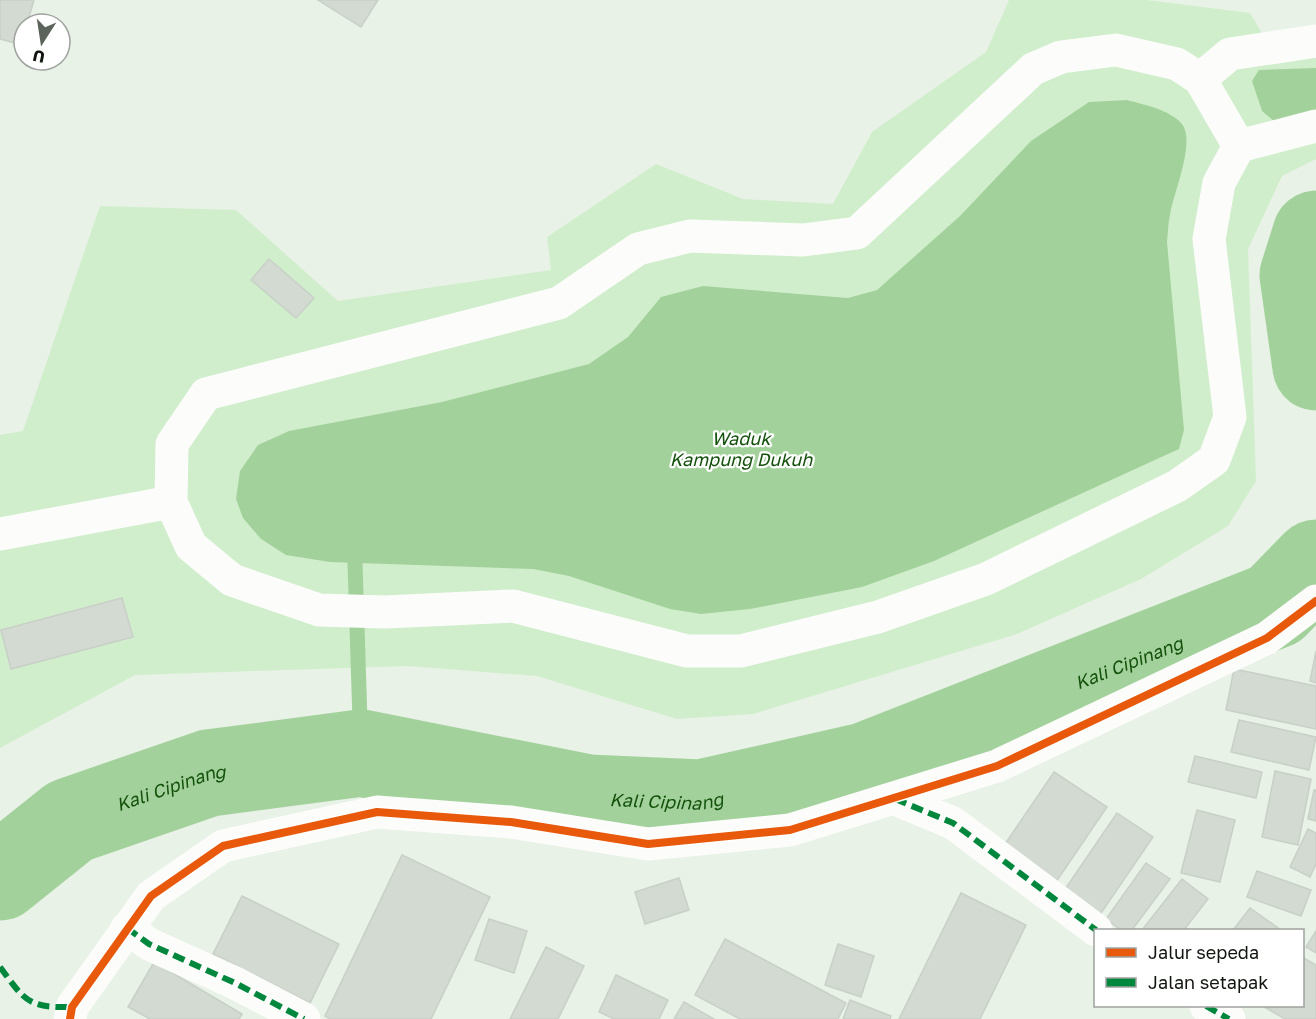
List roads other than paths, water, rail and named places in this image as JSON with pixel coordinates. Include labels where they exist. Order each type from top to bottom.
[{"type":"street","points":[[1200,79],[1230,54],[1316,41]]},
{"type":"street","points":[[1239,146],[1200,79],[1177,64],[1116,50],[1060,57],[1033,69],[857,233],[803,240],[690,236],[638,249],[559,303],[206,394],[172,444],[171,502],[191,546],[232,580],[319,610],[385,612],[513,606],[687,651],[741,651],[878,617],[986,579],[1177,486],[1214,460],[1230,417],[1209,239],[1219,183],[1239,146],[1316,126]]},
{"type":"street","points":[[0,534],[171,502]]},
{"type":"street","points":[[70,1019],[72,1007],[151,896],[223,846],[377,812],[511,822],[648,844],[790,830],[997,766],[1267,638],[1316,601]]},
{"type":"street","points":[[895,799],[952,823],[1095,929]]},
{"type":"street","points":[[127,928],[149,944],[235,983],[304,1019]]},
{"type":"street","points":[[1209,1007],[1229,1019]]},
{"type":"water","points":[[1316,68],[1316,117],[1275,122],[1262,111],[1252,81],[1259,70]]},
{"type":"water","name":"Waduk Kampung Dukuh","points":[[1127,100],[1156,108],[1170,115],[1182,124],[1186,132],[1185,155],[1170,215],[1167,242],[1184,430],[1179,449],[934,561],[862,587],[750,609],[701,614],[670,609],[569,576],[533,569],[330,562],[286,555],[261,539],[243,518],[236,499],[240,471],[258,445],[289,431],[442,402],[589,364],[628,337],[661,297],[703,286],[848,298],[877,290],[960,216],[1031,141],[1089,102]]},
{"type":"waterway","name":"Kali Cipinang","points":[[1316,234],[1303,275],[1316,367]]},
{"type":"waterway","points":[[355,563],[361,753]]},
{"type":"waterway","name":"Kali Cipinang","points":[[0,877],[70,821],[209,773],[361,753],[588,798],[701,803],[865,766],[1275,605],[1316,563]]}]
